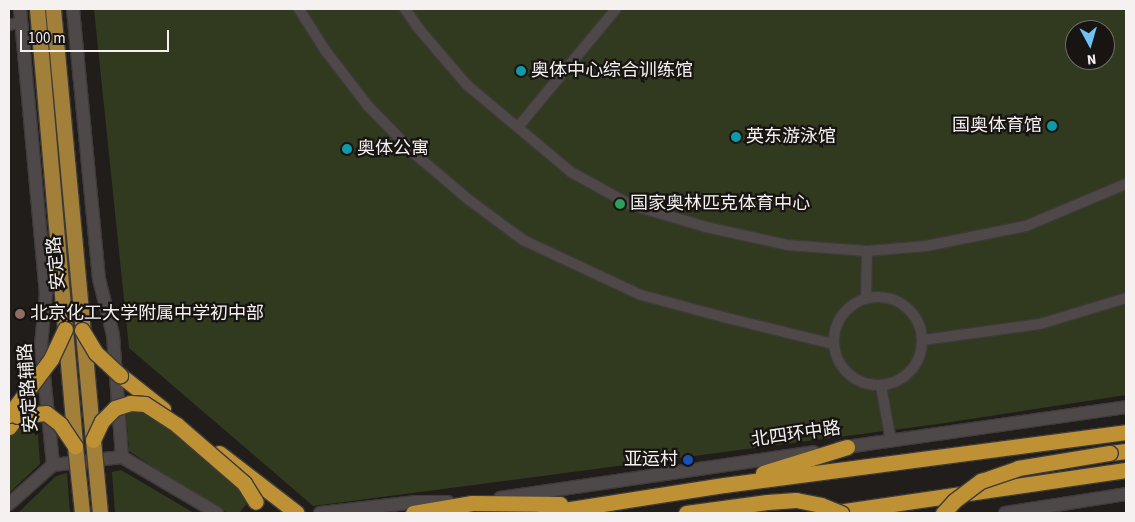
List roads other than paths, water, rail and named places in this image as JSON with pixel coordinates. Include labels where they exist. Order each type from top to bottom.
[{"type":"highway","points":[[9,415],[51,358],[65,329]]},
{"type":"highway","points":[[82,330],[96,353],[120,376],[296,513]]},
{"type":"highway","points":[[93,440],[102,421],[115,408],[130,403],[145,404],[177,425],[244,483],[254,496],[256,513]]},
{"type":"highway","points":[[9,427],[17,416],[46,413],[60,424],[75,446]]},
{"type":"highway","points":[[545,513],[724,486],[1126,432]]},
{"type":"highway","points":[[724,486],[847,447]]},
{"type":"highway","points":[[943,513],[954,500],[981,481],[1018,468],[1126,451]]},
{"type":"highway","points":[[831,513],[1126,470]]},
{"type":"highway","points":[[686,513],[796,500],[821,505],[841,513]]},
{"type":"highway","points":[[413,513],[472,503],[601,505]]},
{"type":"main road","name":"安定路","points":[[37,9],[62,306],[82,513]]},
{"type":"main road","name":"安定路","points":[[52,9],[100,513]]},
{"type":"street","points":[[73,9],[99,280],[113,335],[122,457]]},
{"type":"street","points":[[299,9],[324,50],[381,120],[431,168],[469,200],[523,240],[641,295],[834,344]]},
{"type":"street","points":[[405,9],[419,29],[467,85],[571,172],[630,205],[706,227],[786,246],[866,251],[926,246],[1026,226],[1126,184]]},
{"type":"street","points":[[518,127],[616,9]]},
{"type":"street","name":"安定路辅路","points":[[17,19],[46,293],[41,346],[53,465]]},
{"type":"street","points":[[866,251],[866,299]]},
{"type":"street","points":[[879,297],[892,299],[905,305],[914,315],[920,327],[923,340],[921,354],[916,366],[906,376],[894,383],[881,386],[867,384],[854,379],[844,370],[837,357],[834,344],[836,329],[842,316],[852,305],[866,299],[879,297]]},
{"type":"street","points":[[923,340],[1040,324],[1126,298]]},
{"type":"street","points":[[881,386],[891,441]]},
{"type":"street","name":"北四环中路","points":[[320,513],[416,502],[472,503],[1126,407]]},
{"type":"street","points":[[9,504],[53,465],[122,457],[217,513]]},
{"type":"street","points":[[1005,513],[1126,494]]},
{"type":"place","name":"奥体中心综合训练馆","points":[[521,71]]},
{"type":"place","name":"国奥体育馆","points":[[1052,126]]},
{"type":"place","name":"英东游泳馆","points":[[736,137]]},
{"type":"place","name":"奥体公寓","points":[[347,149]]},
{"type":"place","name":"国家奥林匹克体育中心","points":[[620,204]]},
{"type":"place","name":"北京化工大学附属中学初中部","points":[[20,314]]},
{"type":"place","name":"亚运村","points":[[688,460]]}]
